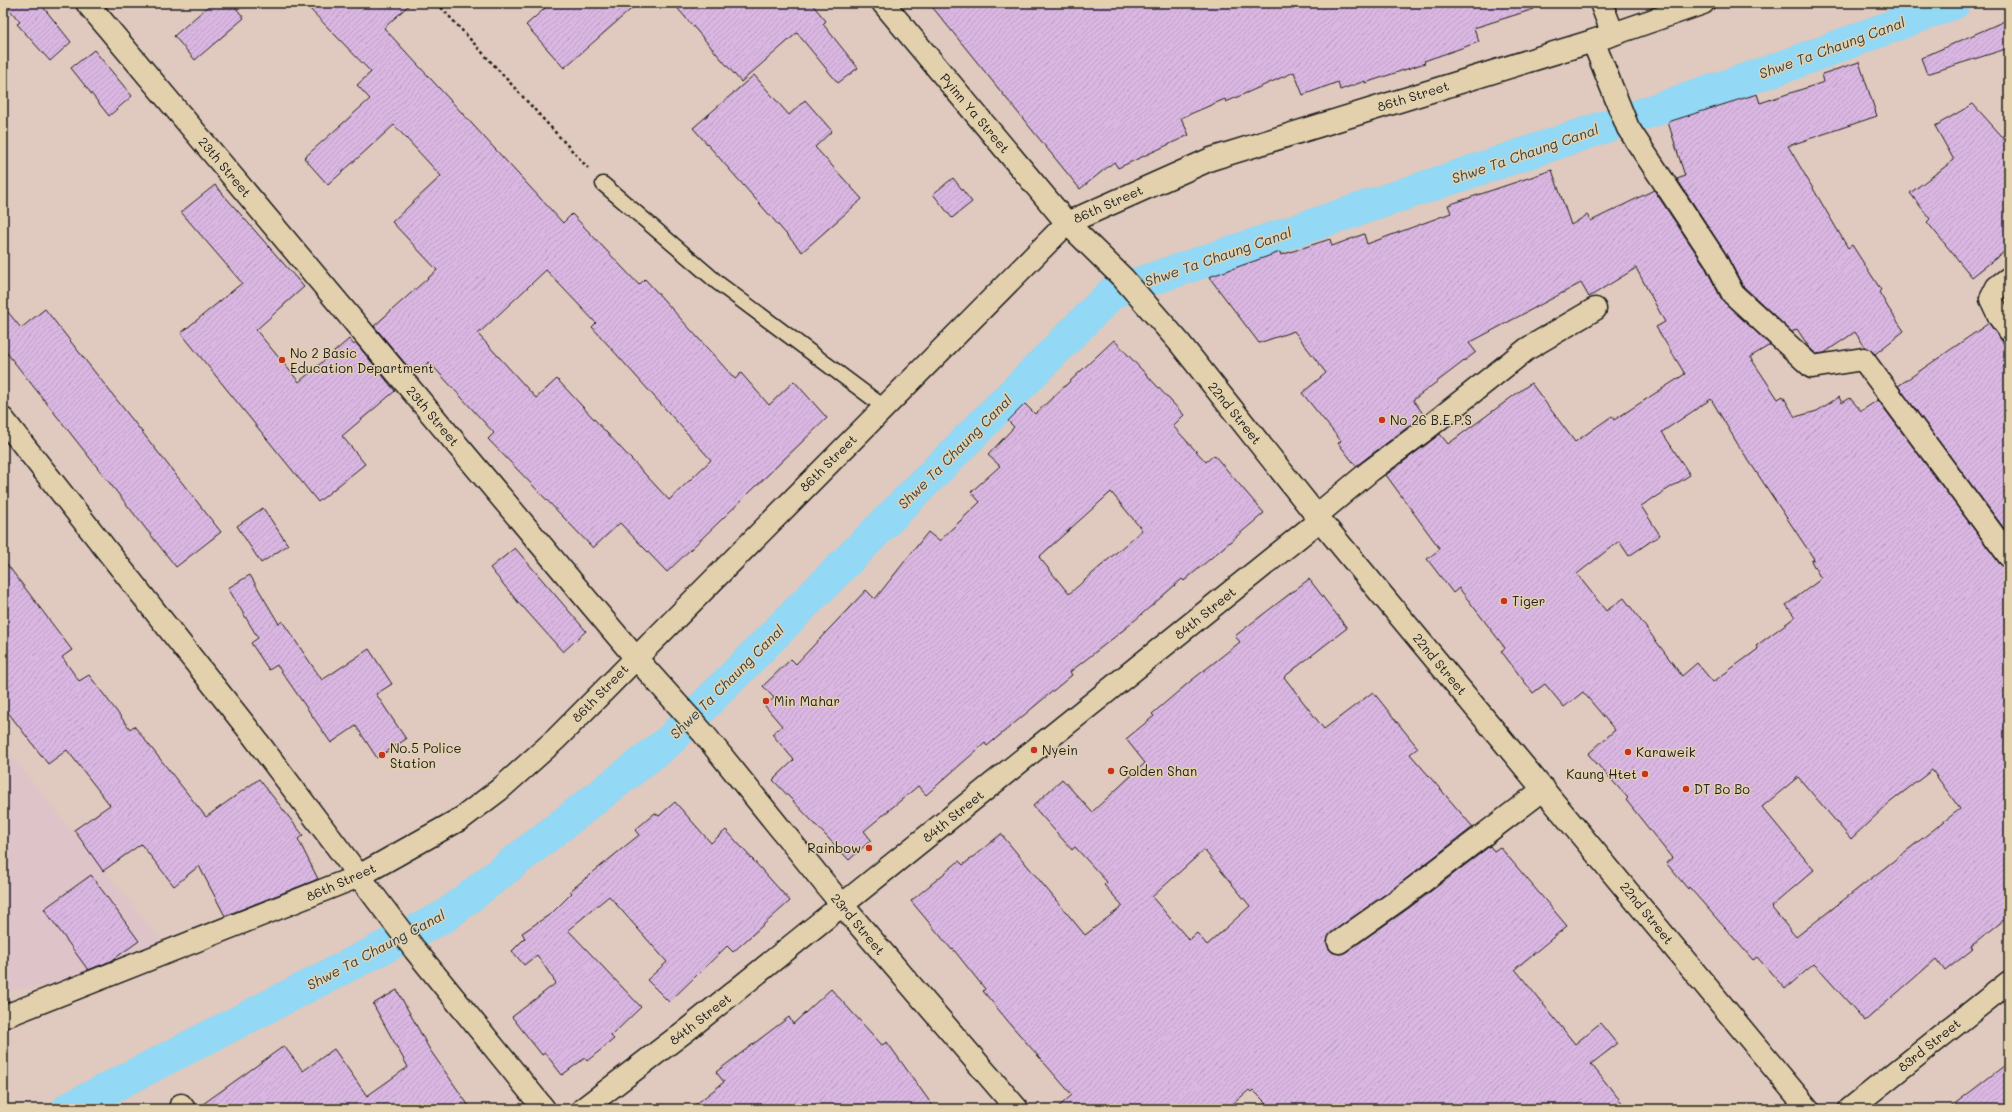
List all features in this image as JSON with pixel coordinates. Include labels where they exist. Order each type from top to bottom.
[{"type":"street","name":"23th Street","points":[[87,3],[635,657],[704,734]]},
{"type":"street","name":"Pyinn Ya Street","points":[[883,3],[1067,223]]},
{"type":"street","points":[[1601,3],[1603,38],[1609,85],[1628,128],[1715,259],[1733,294],[1812,367],[1863,359],[2009,556]]},
{"type":"street","name":"86th Street","points":[[3,1017],[360,876],[462,818],[499,790],[556,739],[635,657],[1067,223],[1211,159],[1603,38],[1703,3]]},
{"type":"street","name":"22nd Street","points":[[1067,223],[1123,278],[1178,342],[1318,518],[1808,1109]]},
{"type":"street","points":[[2009,278],[1997,287],[1991,299],[2000,318],[2009,330]]},
{"type":"street","name":"84th Street","points":[[583,1109],[688,1029],[842,906],[1318,518],[1370,471],[1425,430],[1527,348],[1595,309]]},
{"type":"street","points":[[3,419],[248,729],[415,950],[544,1109]]},
{"type":"street","name":"23rd Street","points":[[704,734],[842,906],[1017,1109]]},
{"type":"street","points":[[1339,942],[1401,898],[1544,789]]},
{"type":"street","name":"83rd Street","points":[[1850,1109],[2009,982]]},
{"type":"lane","points":[[603,184],[718,283],[884,407]]},
{"type":"path","points":[[437,3],[603,184]]},
{"type":"shaded area","points":[[3,746],[162,942],[85,981],[3,991]]},
{"type":"building","points":[[4,3],[40,3],[71,42],[50,61],[17,24],[20,22]]},
{"type":"building","points":[[212,3],[232,3],[244,18],[195,60],[174,36]]},
{"type":"building","points":[[304,3],[411,3],[384,28],[563,223],[572,214],[639,285],[645,279],[735,379],[741,373],[769,405],[794,381],[827,418],[667,572],[620,523],[593,548],[488,439],[494,433],[429,362],[414,374],[374,326],[437,270],[392,222],[441,176],[394,125],[328,185],[304,158],[370,99],[357,85],[371,72]],"holes":[[[546,270],[596,323],[592,327],[711,460],[669,500],[557,379],[536,398],[478,334]]]},
{"type":"building","points":[[551,3],[638,3],[564,68],[526,25]]},
{"type":"building","points":[[673,3],[811,3],[826,21],[823,24],[858,68],[838,83],[797,33],[741,82]]},
{"type":"building","points":[[929,3],[1533,3],[1534,9],[1474,28],[1479,42],[1424,61],[1425,63],[1365,83],[1365,81],[1340,90],[1338,82],[1303,95],[1294,72],[1226,102],[1225,99],[1181,118],[1189,135],[1118,168],[1114,162],[1080,189]]},
{"type":"building","points":[[2009,19],[2009,48],[1927,74],[1921,58]]},
{"type":"building","points":[[94,50],[132,96],[109,116],[71,68]]},
{"type":"building","points":[[1859,62],[1877,116],[1788,146],[1848,248],[1852,245],[1881,290],[1879,292],[1904,331],[1875,354],[1865,347],[1855,332],[1824,353],[1816,354],[1809,347],[1797,329],[1792,332],[1743,286],[1725,252],[1677,179],[1685,176],[1668,122],[1757,94],[1760,103],[1824,82],[1822,74]]},
{"type":"building","points":[[754,75],[789,115],[805,100],[832,131],[815,147],[862,199],[802,252],[693,128]]},
{"type":"building","points":[[1973,104],[2009,144],[2009,248],[1972,277],[1927,222],[1930,219],[1910,193],[1954,160],[1935,126]]},
{"type":"building","points":[[1552,170],[1571,225],[1587,215],[1591,221],[1654,190],[1704,265],[1722,300],[1770,345],[1750,357],[1778,399],[1783,396],[1795,417],[1817,411],[1839,397],[1842,403],[1850,398],[1861,411],[1878,400],[1999,563],[2009,568],[2009,916],[1970,947],[1973,949],[1945,971],[1936,959],[1865,1021],[1814,964],[1785,989],[1757,957],[1753,960],[1689,887],[1688,889],[1666,863],[1672,858],[1626,800],[1628,798],[1588,754],[1615,730],[1583,692],[1564,707],[1545,684],[1533,693],[1501,651],[1505,648],[1459,588],[1453,593],[1427,559],[1440,549],[1386,475],[1440,434],[1448,444],[1531,383],[1575,442],[1612,416],[1614,420],[1685,374],[1656,327],[1665,322],[1636,268],[1589,297],[1581,283],[1469,343],[1476,352],[1413,400],[1424,415],[1356,466],[1338,443],[1341,441],[1302,393],[1326,373],[1294,331],[1259,343],[1209,277],[1280,252],[1281,255],[1330,239],[1332,246],[1364,234],[1367,244],[1451,213],[1448,205]],"holes":[[[1711,399],[1737,443],[1814,559],[1811,561],[1821,579],[1786,605],[1795,617],[1756,646],[1758,649],[1713,682],[1697,663],[1682,676],[1624,598],[1606,611],[1577,574],[1619,541],[1629,556],[1660,535],[1641,506],[1690,475],[1662,432]],[[1932,770],[1960,809],[1796,937],[1771,907],[1814,870],[1762,807],[1798,777],[1851,839],[1888,804]]]},
{"type":"building","points":[[953,178],[972,202],[952,218],[933,194]]},
{"type":"building","points":[[215,185],[304,287],[256,330],[299,382],[349,339],[354,345],[356,343],[395,391],[342,436],[365,464],[318,502],[181,333],[242,283],[181,212]]},
{"type":"building","points":[[3,306],[21,328],[45,309],[221,532],[176,567],[3,348]]},
{"type":"building","points":[[1989,323],[2009,351],[2009,535],[1898,386]]},
{"type":"building","points":[[1114,340],[1184,415],[1173,426],[1206,462],[1214,455],[1264,513],[1184,581],[1182,579],[1126,628],[1070,672],[1072,675],[987,746],[985,743],[926,795],[918,786],[864,831],[871,840],[849,860],[773,780],[794,760],[772,734],[782,726],[765,706],[774,698],[763,686],[791,659],[796,664],[866,590],[875,599],[928,532],[939,541],[980,502],[971,492],[1000,466],[988,455],[1014,427],[1008,421],[1025,404],[1035,414]],"holes":[[[1111,492],[1142,530],[1069,594],[1039,557]]]},
{"type":"building","points":[[263,508],[288,545],[261,563],[237,526]]},
{"type":"building","points":[[515,548],[586,631],[563,652],[522,607],[490,568]]},
{"type":"building","points":[[3,559],[72,650],[62,657],[79,681],[89,675],[130,729],[134,726],[206,817],[259,779],[303,835],[298,839],[318,879],[225,916],[199,866],[174,886],[141,844],[103,871],[74,830],[110,805],[67,750],[48,764],[3,706]]},
{"type":"building","points":[[250,575],[279,624],[282,621],[322,680],[369,649],[392,684],[376,694],[406,739],[377,758],[356,726],[331,743],[277,665],[269,670],[251,643],[258,638],[228,588]]},
{"type":"building","points":[[1309,579],[1347,628],[1284,677],[1324,729],[1373,692],[1418,748],[1410,754],[1473,827],[1394,888],[1332,932],[1328,937],[1327,944],[1329,949],[1334,953],[1341,954],[1346,952],[1409,908],[1490,846],[1494,851],[1500,847],[1567,926],[1515,969],[1575,1044],[1600,1023],[1617,1044],[1591,1064],[1627,1109],[1272,1109],[1253,1090],[1251,1092],[1249,1090],[1227,1109],[1056,1109],[1072,1095],[1012,1026],[983,991],[985,989],[953,949],[952,950],[911,901],[959,861],[963,865],[1001,834],[1085,935],[1123,906],[1104,885],[1107,882],[1075,847],[1072,850],[1033,806],[1062,779],[1092,812],[1145,763],[1126,739],[1154,716],[1152,714],[1187,684],[1240,642],[1235,636]],"holes":[[[1204,850],[1250,906],[1207,945],[1197,933],[1189,940],[1152,897]]]},
{"type":"building","points":[[675,802],[711,843],[726,830],[790,901],[733,952],[727,946],[669,1002],[647,980],[667,962],[609,896],[568,930],[641,1007],[611,1036],[614,1039],[587,1061],[585,1058],[562,1075],[545,1053],[542,1055],[512,1017],[556,983],[537,955],[524,965],[512,951],[525,938],[522,933],[552,913],[572,893],[570,891],[639,835],[635,830],[655,813],[659,816]]},
{"type":"building","points":[[91,875],[139,941],[111,961],[88,970],[44,909]]},
{"type":"building","points":[[831,989],[882,1045],[887,1042],[935,1109],[690,1109],[724,1082],[716,1072],[789,1017],[793,1024]]},
{"type":"building","points":[[397,990],[430,1050],[471,1109],[196,1109],[284,1046],[303,1071],[334,1049],[367,1096],[408,1067],[373,1004]]},
{"type":"building","points":[[2009,1062],[2009,1109],[1948,1109]]},
{"type":"waterway","name":"Shwe Ta Chaung Canal","points":[[68,1109],[445,916],[669,741],[1113,292],[1780,68],[1954,3]]},
{"type":"place","name":"No 2 Basic Education Department","points":[[282,360]]},
{"type":"place","name":"No 26 B.E.P.S","points":[[1382,420]]},
{"type":"place","name":"Tiger","points":[[1504,601]]},
{"type":"place","name":"Min Mahar","points":[[766,701]]},
{"type":"place","name":"Nyein","points":[[1034,750]]},
{"type":"place","name":"Karaweik","points":[[1628,752]]},
{"type":"place","name":"No.5 Police Station","points":[[382,755]]},
{"type":"place","name":"Golden Shan","points":[[1111,771]]},
{"type":"place","name":"Kaung Htet","points":[[1645,774]]},
{"type":"place","name":"DT Bo Bo","points":[[1686,789]]},
{"type":"place","name":"Rainbow","points":[[869,848]]}]
